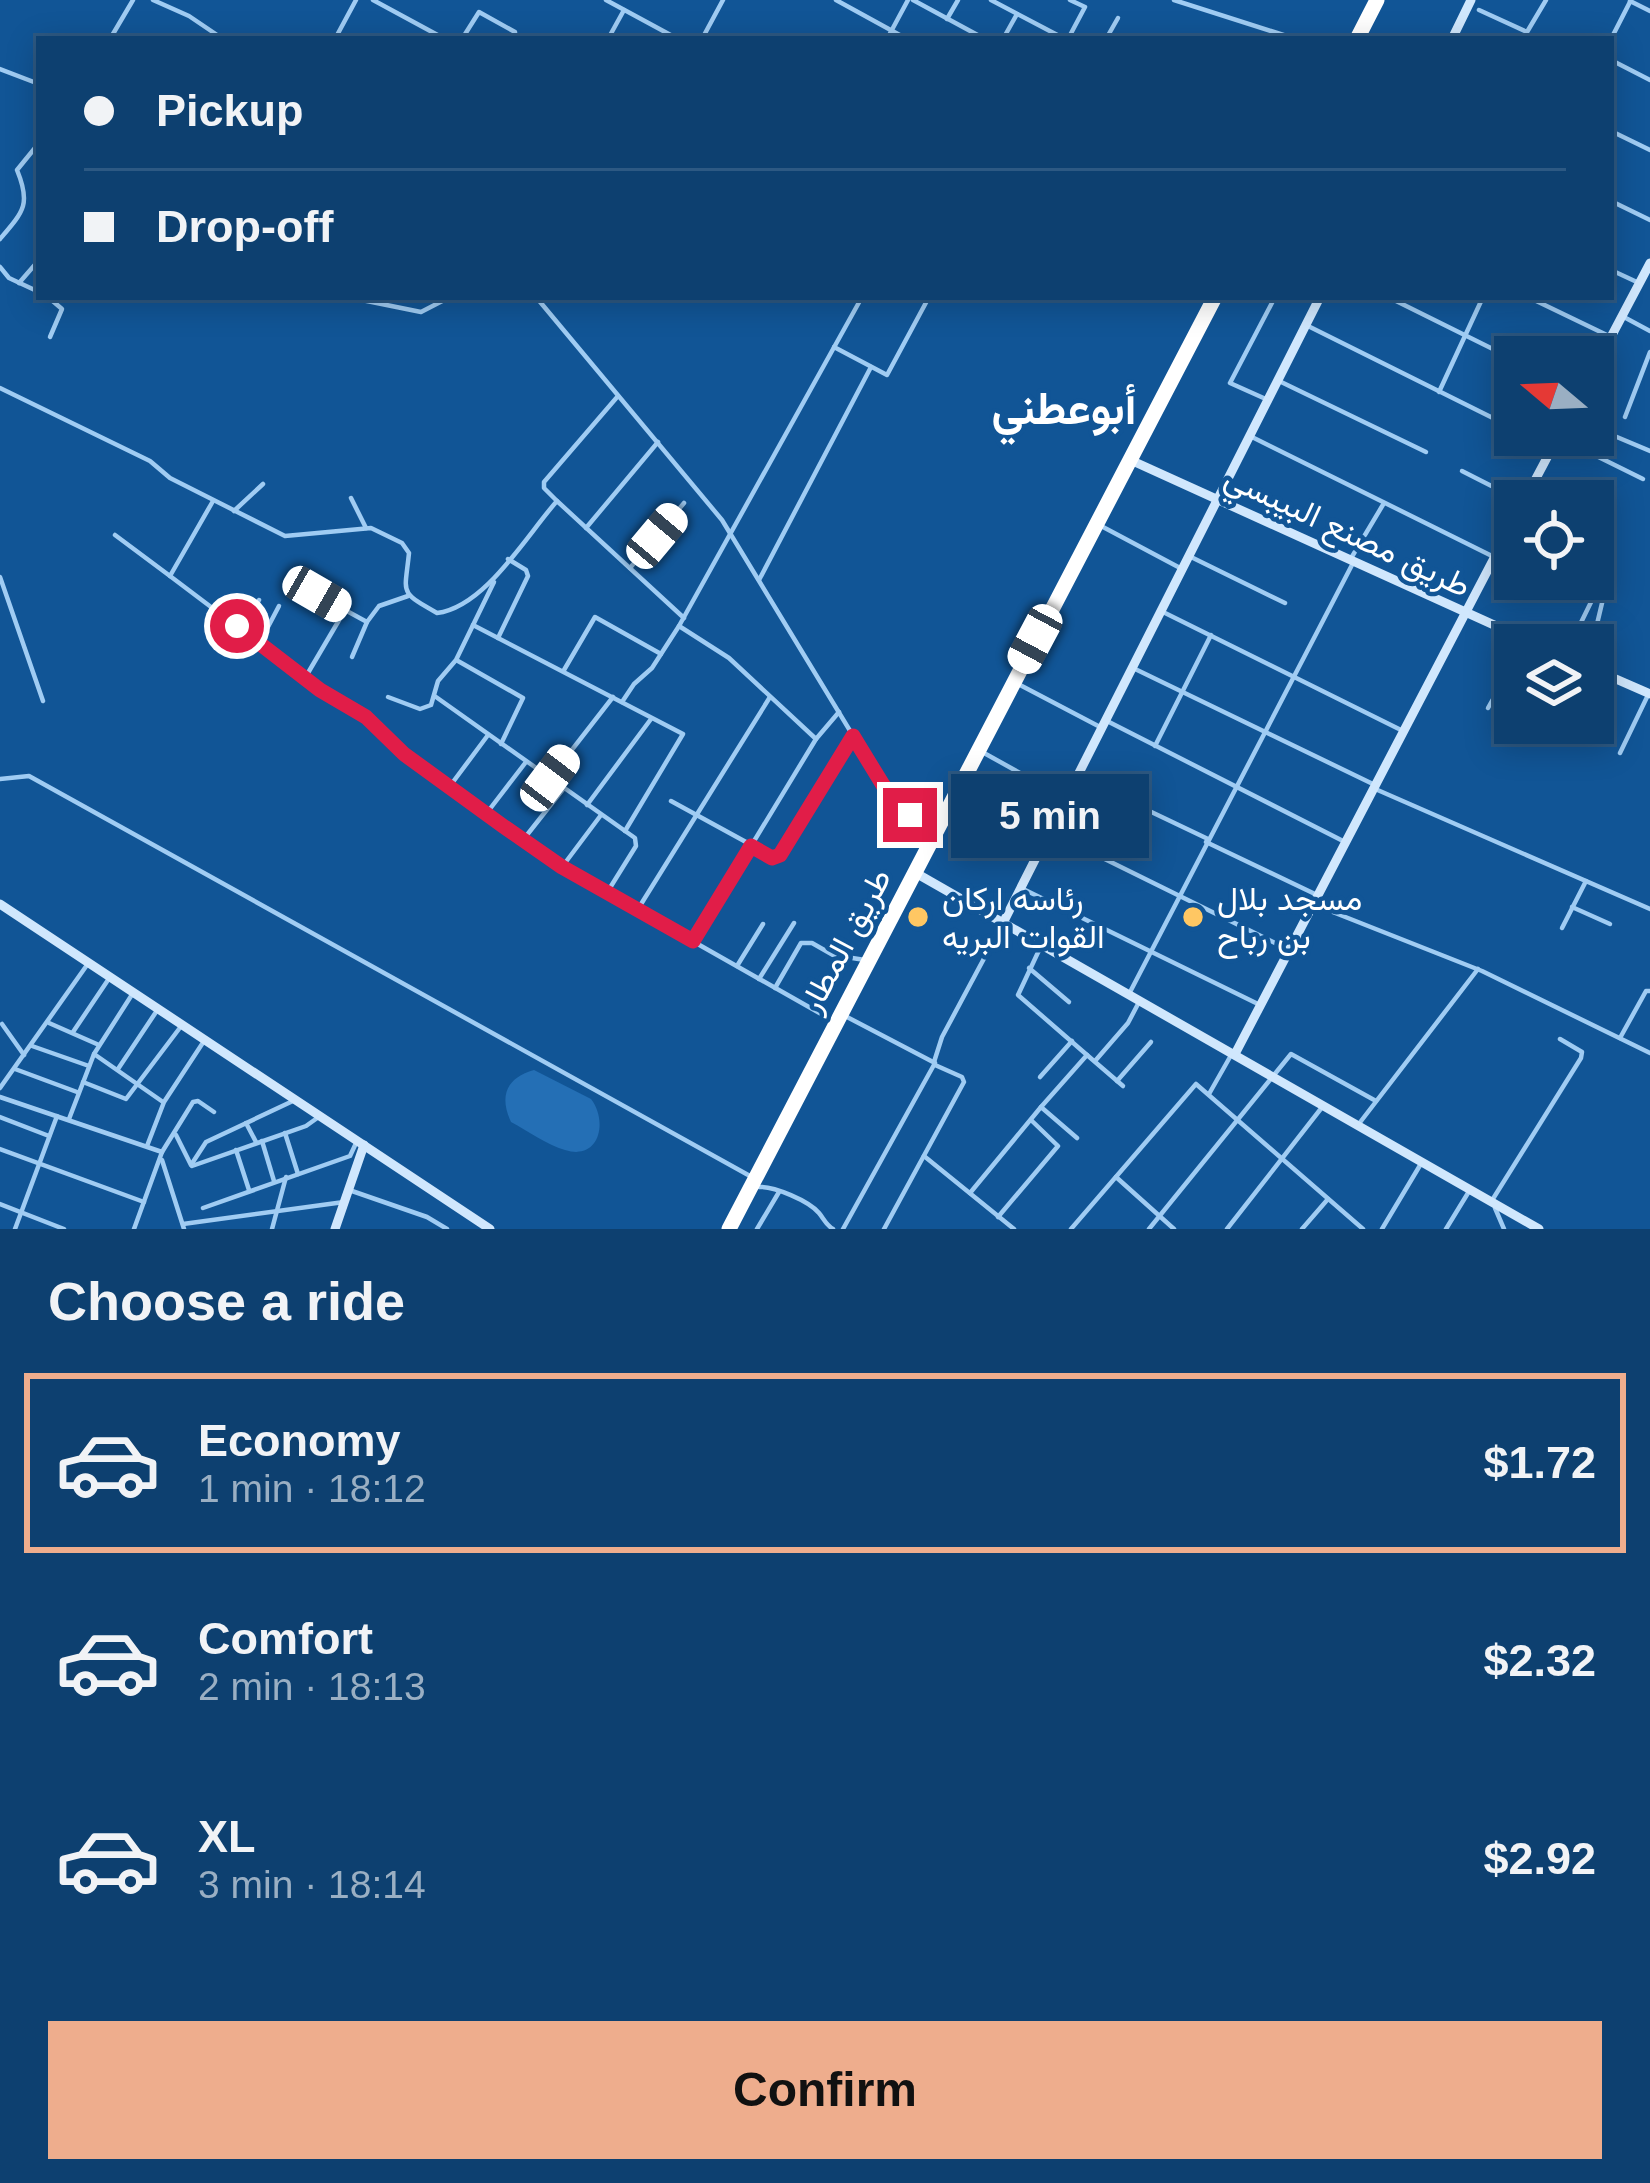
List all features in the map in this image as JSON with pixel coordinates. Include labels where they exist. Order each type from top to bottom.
[{"type":"highway","points":[[1355,36],[1374,0]]},
{"type":"highway","name":"طريق المطار","points":[[733,1229],[762,1182],[842,1020],[1137,463],[1216,300]]},
{"type":"highway","name":"طريق المطار","points":[[842,1020],[935,830],[1209,315]]},
{"type":"street","points":[[112,36],[133,0]]},
{"type":"street","points":[[153,0],[219,36]]},
{"type":"street","points":[[337,36],[356,0]]},
{"type":"street","points":[[373,0],[439,36]]},
{"type":"street","points":[[606,0],[672,36]]},
{"type":"street","points":[[704,36],[723,0]]},
{"type":"street","points":[[836,0],[901,36]]},
{"type":"street","points":[[889,36],[911,0],[979,36]]},
{"type":"street","points":[[947,19],[958,0]]},
{"type":"street","points":[[991,0],[1060,36]]},
{"type":"street","points":[[1070,0],[1084,8]]},
{"type":"street","points":[[1068,36],[1089,0]]},
{"type":"street","points":[[1174,0],[1287,36]]},
{"type":"street","points":[[1453,36],[1472,0]]},
{"type":"street","points":[[1479,10],[1527,32],[1546,0]]},
{"type":"street","points":[[1612,36],[1630,1],[1650,11]]},
{"type":"street","points":[[610,36],[624,10]]},
{"type":"street","points":[[464,36],[479,12],[515,36]]},
{"type":"street","points":[[1005,36],[1017,14]]},
{"type":"street","points":[[1108,36],[1118,18]]},
{"type":"street","points":[[1614,62],[1650,80]]},
{"type":"street","points":[[0,69],[36,83]]},
{"type":"street","points":[[1614,132],[1650,150]]},
{"type":"street","points":[[0,238],[22,210],[26,193],[16,172],[36,147]]},
{"type":"street","points":[[1614,202],[1650,220]]},
{"type":"street","points":[[19,283],[36,263]]},
{"type":"street","points":[[1612,336],[1650,263]]},
{"type":"street","points":[[0,267],[36,291]]},
{"type":"street","points":[[1614,271],[1639,284]]},
{"type":"street","points":[[2,284],[5,274]]},
{"type":"street","points":[[50,337],[62,310],[54,300]]},
{"type":"street","points":[[362,300],[424,312],[445,300]]},
{"type":"street","points":[[539,300],[731,533],[890,794],[935,830]]},
{"type":"street","points":[[622,702],[684,618],[860,300]]},
{"type":"street","points":[[834,347],[887,375],[927,300]]},
{"type":"street","points":[[1268,400],[1230,382],[1273,300]]},
{"type":"street","points":[[843,1229],[934,1063],[942,1037],[1318,300]]},
{"type":"street","points":[[1394,300],[1494,349]]},
{"type":"street","points":[[1439,392],[1481,300]]},
{"type":"street","points":[[1534,300],[1607,336]]},
{"type":"street","points":[[1622,316],[1650,331]]},
{"type":"street","points":[[1306,325],[1494,419]]},
{"type":"street","points":[[1625,417],[1650,352]]},
{"type":"street","points":[[759,580],[871,367]]},
{"type":"street","points":[[1277,380],[1426,452]]},
{"type":"street","points":[[0,388],[150,461],[170,478],[287,537],[366,528],[382,532],[408,551],[403,584],[408,596],[443,613],[464,605],[496,578]]},
{"type":"street","points":[[619,395],[544,482],[544,488],[684,618]]},
{"type":"street","points":[[1209,1094],[1494,557],[1250,436]]},
{"type":"street","points":[[1614,436],[1650,451]]},
{"type":"street","points":[[586,528],[658,442]]},
{"type":"street","points":[[1592,456],[1643,479]]},
{"type":"street","name":"طريق مصنع البيبسي","points":[[1137,463],[1494,628]]},
{"type":"street","points":[[1462,471],[1494,487]]},
{"type":"street","points":[[234,511],[263,484]]},
{"type":"street","points":[[351,498],[366,528]]},
{"type":"street","points":[[170,576],[214,500]]},
{"type":"street","points":[[388,697],[420,709],[429,707],[438,681],[456,660],[496,578],[557,501]]},
{"type":"street","points":[[1094,1061],[1129,1022],[1151,951],[1384,502]]},
{"type":"street","points":[[630,568],[684,503]]},
{"type":"street","points":[[1103,527],[1182,569]]},
{"type":"street","points":[[115,535],[562,867],[775,988],[962,1077],[964,1082],[885,1226],[896,1229]]},
{"type":"street","points":[[1189,556],[1285,603]]},
{"type":"street","points":[[498,638],[528,576],[508,559]]},
{"type":"street","points":[[0,577],[44,700]]},
{"type":"street","points":[[317,594],[367,622]]},
{"type":"street","points":[[352,657],[379,606],[408,596]]},
{"type":"street","points":[[1580,624],[1594,596],[1603,599],[1597,624]]},
{"type":"street","points":[[0,606],[8,598]]},
{"type":"street","points":[[242,630],[259,600]]},
{"type":"street","points":[[259,644],[279,606]]},
{"type":"street","points":[[305,678],[345,610]]},
{"type":"street","points":[[1161,611],[1403,731]]},
{"type":"street","points":[[564,672],[596,617],[661,654]]},
{"type":"street","points":[[473,625],[682,734],[625,831]]},
{"type":"street","points":[[679,626],[729,658],[816,739]]},
{"type":"street","points":[[1156,746],[1210,635]]},
{"type":"street","points":[[456,660],[523,698],[501,744]]},
{"type":"street","points":[[1132,668],[1374,787],[1650,909]]},
{"type":"street","points":[[1614,678],[1649,694],[1620,753]]},
{"type":"street","points":[[1020,685],[1156,746],[1345,842]]},
{"type":"street","points":[[436,697],[637,844],[608,891]]},
{"type":"street","points":[[550,778],[613,697]]},
{"type":"street","points":[[638,910],[770,697]]},
{"type":"street","points":[[1488,708],[1494,697]]},
{"type":"street","points":[[693,941],[816,739],[839,712]]},
{"type":"street","points":[[587,805],[652,719]]},
{"type":"street","points":[[450,786],[488,735]]},
{"type":"street","points":[[671,800],[777,859],[853,736]]},
{"type":"street","points":[[984,753],[1067,799]]},
{"type":"street","points":[[486,814],[526,762]]},
{"type":"street","points":[[0,779],[28,776],[817,1211],[833,1229]]},
{"type":"street","points":[[1078,777],[1315,899],[1478,969],[1647,1052],[1650,1038]]},
{"type":"street","points":[[523,840],[564,788]]},
{"type":"street","points":[[562,867],[601,815]]},
{"type":"street","points":[[1050,832],[1288,950]]},
{"type":"street","points":[[921,876],[1539,1229]]},
{"type":"street","points":[[1562,928],[1586,881]]},
{"type":"street","points":[[1021,888],[1260,1005]]},
{"type":"street","points":[[0,904],[490,1229]]},
{"type":"street","points":[[1573,908],[1610,924]]},
{"type":"street","points":[[759,979],[794,923]]},
{"type":"street","points":[[737,966],[764,925]]},
{"type":"street","points":[[775,988],[801,943],[868,961]]},
{"type":"street","points":[[1042,945],[1018,995],[1120,1084],[1151,1042]]},
{"type":"street","points":[[1,1084],[88,963]]},
{"type":"street","points":[[1029,968],[1069,1002]]},
{"type":"street","points":[[1358,1125],[1478,969]]},
{"type":"street","points":[[73,1031],[110,977]]},
{"type":"street","points":[[1620,1038],[1646,991],[1650,992]]},
{"type":"street","points":[[69,1119],[94,1054],[133,993]]},
{"type":"street","points":[[118,1069],[158,1009]]},
{"type":"street","points":[[47,1023],[99,1045]]},
{"type":"street","points":[[2,1024],[24,1055]]},
{"type":"street","points":[[83,1082],[123,1099],[140,1085],[182,1025]]},
{"type":"street","points":[[1492,1203],[1582,1055],[1560,1039]]},
{"type":"street","points":[[147,1146],[164,1102],[205,1040]]},
{"type":"street","points":[[1040,1077],[1072,1041]]},
{"type":"street","points":[[32,1045],[89,1066]]},
{"type":"street","points":[[1149,1229],[1295,1053],[1376,1101]]},
{"type":"street","points":[[94,1054],[164,1102]]},
{"type":"street","points":[[970,1193],[1087,1054]]},
{"type":"street","points":[[15,1069],[79,1093]]},
{"type":"street","points":[[1071,1229],[1194,1084],[1363,1229]]},
{"type":"street","points":[[0,1097],[161,1154],[183,1226],[344,1202]]},
{"type":"street","points":[[191,1166],[201,1145],[296,1100]]},
{"type":"street","points":[[134,1229],[161,1154],[195,1101],[214,1112]]},
{"type":"street","points":[[1228,1228],[1324,1105]]},
{"type":"street","points":[[1042,1107],[1077,1138]]},
{"type":"street","points":[[15,1229],[57,1115]]},
{"type":"street","points":[[191,1166],[320,1116]]},
{"type":"street","points":[[0,1117],[49,1136]]},
{"type":"street","points":[[998,1217],[1058,1145],[1031,1120]]},
{"type":"street","points":[[246,1123],[259,1141],[274,1181]]},
{"type":"street","points":[[174,1132],[191,1166]]},
{"type":"street","points":[[285,1133],[298,1174]]},
{"type":"street","points":[[203,1208],[350,1156],[360,1143]]},
{"type":"street","points":[[335,1229],[360,1143]]},
{"type":"street","points":[[0,1150],[144,1202]]},
{"type":"street","points":[[236,1150],[250,1190]]},
{"type":"street","points":[[924,1156],[1014,1229]]},
{"type":"street","points":[[1382,1229],[1422,1162]]},
{"type":"street","points":[[1116,1177],[1174,1229]]},
{"type":"street","points":[[272,1229],[286,1178]]},
{"type":"street","points":[[349,1190],[427,1217],[447,1229]]},
{"type":"street","points":[[1456,1229],[1448,1226],[1470,1190]]},
{"type":"street","points":[[757,1229],[779,1192]]},
{"type":"street","points":[[1302,1229],[1328,1198]]},
{"type":"street","points":[[1492,1203],[1504,1229]]},
{"type":"street","points":[[0,1204],[64,1228]]},
{"type":"street","points":[[465,1229],[472,1217]]},
{"type":"shaded area","points":[[534,1070],[591,1099],[599,1128],[598,1137],[586,1150],[558,1148],[511,1122],[508,1089]]},
{"type":"place","name":"رئاسه اركان القوات البريه","points":[[918,917]]},
{"type":"place","name":"مسجد بلال بن رباح","points":[[1193,917]]},
{"type":"district","name":"أبوعطني","points":[[1064,408]]},
{"type":"route","points":[[237,626],[320,690],[366,717],[404,754],[562,867],[693,941],[751,846],[777,859],[853,736],[883,785],[910,815]]}]
